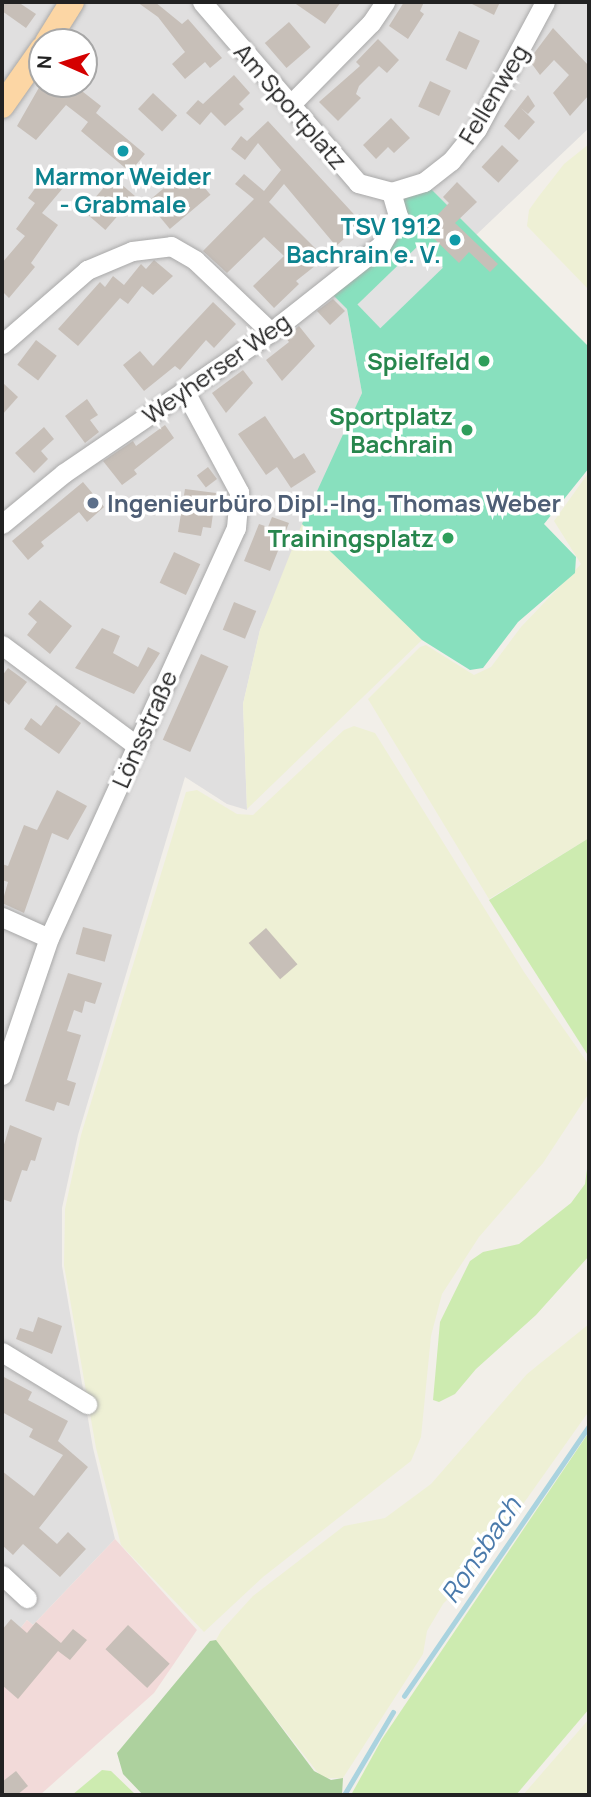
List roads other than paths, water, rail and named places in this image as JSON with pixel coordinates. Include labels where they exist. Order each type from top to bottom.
[{"type":"main road","points":[[56,28],[72,2]]},
{"type":"main road","points":[[2,106],[28,69]]},
{"type":"street","name":"Am Sportplatz","points":[[202,2],[358,183],[391,192]]},
{"type":"street","points":[[290,105],[371,23],[384,2]]},
{"type":"street","name":"Fellenweg","points":[[391,192],[424,182],[451,160],[477,129],[545,2]]},
{"type":"street","name":"Weyherser Weg","points":[[2,524],[184,390],[271,332],[381,245],[398,216],[391,192]]},
{"type":"street","points":[[2,344],[87,271],[132,251],[171,246],[195,260],[271,332]]},
{"type":"street","name":"Lönsstraße","points":[[2,1075],[49,938],[236,528],[239,492],[184,390]]},
{"type":"street","points":[[2,645],[137,746]]},
{"type":"street","points":[[2,918],[49,938]]},
{"type":"street","points":[[2,1352],[87,1404]]},
{"type":"street","points":[[2,1575],[27,1598]]},
{"type":"waterway","name":"Ronsbach","points":[[404,1696],[589,1426]]},
{"type":"waterway","name":"Ronsbach","points":[[344,1795],[393,1712]]},
{"type":"place","name":"Marmor Weider - Grabmale","points":[[123,151]]},
{"type":"place","name":"TSV 1912 Bachrain e. V.","points":[[455,240]]},
{"type":"place","name":"Spielfeld","points":[[484,361]]},
{"type":"place","name":"Sportplatz Bachrain","points":[[467,430]]},
{"type":"place","name":"Ingenieurbüro Dipl.-Ing. Thomas Weber","points":[[93,503]]},
{"type":"place","name":"Trainingsplatz","points":[[448,538]]}]
